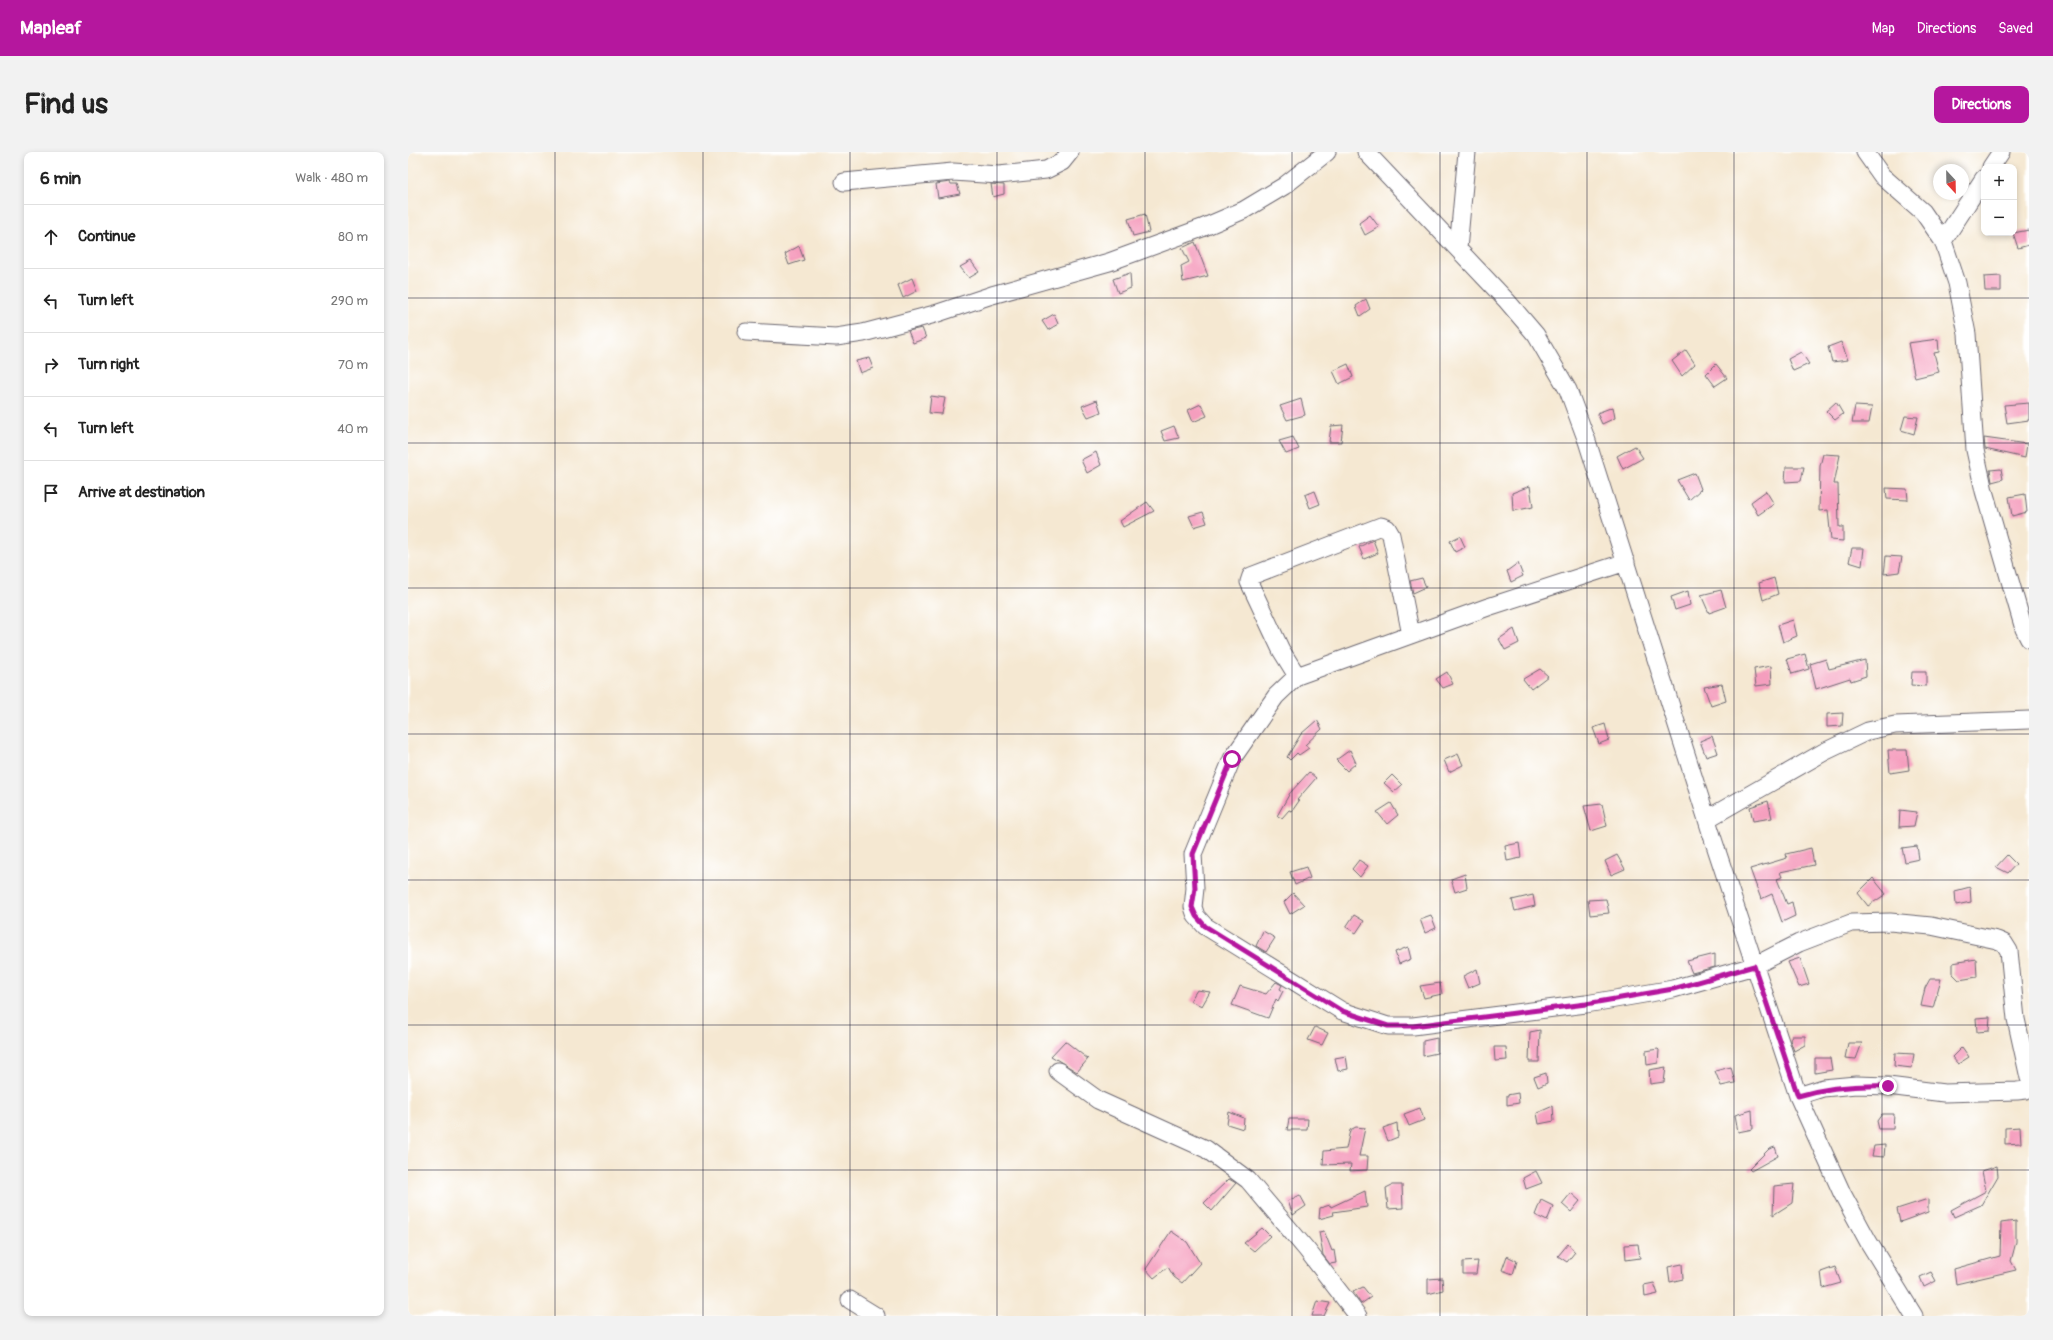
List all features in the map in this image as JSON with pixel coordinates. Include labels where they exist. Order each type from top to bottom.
[{"type":"street","points":[[844,182],[953,172],[999,175],[1046,170],[1062,162],[1070,152]]},
{"type":"street","points":[[746,332],[836,337],[863,333],[935,314],[992,295],[1109,262],[1202,228],[1244,210],[1284,186],[1327,152]]},
{"type":"street","points":[[1366,152],[1508,301],[1536,335],[1568,390],[1588,441],[1706,819],[1798,1096],[1842,1193],[1868,1241],[1914,1316]]},
{"type":"street","points":[[1458,249],[1467,152]]},
{"type":"street","points":[[1865,152],[1882,176],[1923,212],[1943,240],[1957,283],[1967,334],[1975,450],[1984,491],[2024,629],[2029,639]]},
{"type":"street","points":[[1993,164],[2001,152]]},
{"type":"street","points":[[1943,240],[1981,183]]},
{"type":"street","points":[[1297,676],[1281,650],[1249,582],[1251,576],[1381,526],[1387,528],[1391,535],[1410,635]]},
{"type":"street","points":[[1626,562],[1488,607],[1297,676],[1276,696],[1232,759],[1193,854],[1195,888],[1192,907],[1196,916],[1205,926],[1342,1011],[1388,1026],[1421,1025],[1586,1004],[1673,989],[1754,966],[1799,943],[1851,924],[1890,922],[1930,926],[1997,940],[2004,944],[2009,951],[2016,1019],[2029,1078]]},
{"type":"street","points":[[1706,819],[1824,752],[1868,731],[1895,725],[2029,720]]},
{"type":"street","points":[[1058,1071],[1098,1100],[1206,1149],[1248,1180],[1307,1250],[1358,1316]]},
{"type":"street","points":[[1798,1096],[1823,1088],[1856,1085],[1888,1086],[1944,1093],[2017,1091],[2029,1087]]},
{"type":"street","points":[[850,1300],[876,1316]]},
{"type":"building","points":[[950,182],[951,184],[957,184],[960,194],[938,198],[936,184]]},
{"type":"building","points":[[991,184],[1004,185],[1004,194],[993,197]]},
{"type":"building","points":[[1145,214],[1149,232],[1133,236],[1128,219]]},
{"type":"building","points":[[1370,215],[1379,227],[1365,235],[1359,223]]},
{"type":"building","points":[[2029,230],[2029,245],[2018,248],[2014,236],[2017,236],[2017,232]]},
{"type":"building","points":[[1195,242],[1208,276],[1183,282],[1181,266],[1189,262],[1182,248]]},
{"type":"building","points":[[799,246],[804,260],[789,265],[785,254]]},
{"type":"building","points":[[971,261],[979,272],[969,278],[960,267]]},
{"type":"building","points":[[1130,273],[1131,288],[1118,293],[1113,279]]},
{"type":"building","points":[[2001,276],[2001,291],[1985,291],[1984,277]]},
{"type":"building","points":[[912,278],[917,291],[903,298],[898,285]]},
{"type":"building","points":[[1366,299],[1370,309],[1360,316],[1356,306]]},
{"type":"building","points":[[1054,314],[1058,324],[1048,330],[1042,321]]},
{"type":"building","points":[[922,328],[926,338],[913,343],[908,331]]},
{"type":"building","points":[[1938,339],[1939,352],[1934,353],[1939,372],[1915,378],[1908,343]]},
{"type":"building","points":[[1841,342],[1848,360],[1832,362],[1828,347]]},
{"type":"building","points":[[1686,350],[1695,364],[1682,376],[1672,361]]},
{"type":"building","points":[[1801,352],[1809,364],[1793,371],[1788,359]]},
{"type":"building","points":[[869,358],[873,368],[860,373],[856,361]]},
{"type":"building","points":[[1348,364],[1353,377],[1339,384],[1333,371]]},
{"type":"building","points":[[1716,364],[1727,378],[1715,386],[1706,374]]},
{"type":"building","points":[[931,396],[945,398],[942,414],[929,413]]},
{"type":"building","points":[[1301,399],[1305,415],[1287,420],[1280,406]]},
{"type":"building","points":[[1097,400],[1101,412],[1088,417],[1082,406]]},
{"type":"building","points":[[1836,402],[1843,414],[1835,420],[1826,411]]},
{"type":"building","points":[[2029,403],[2029,420],[2007,423],[2004,405]]},
{"type":"building","points":[[1201,404],[1207,416],[1193,422],[1188,410]]},
{"type":"building","points":[[1855,406],[1872,407],[1869,423],[1852,423]]},
{"type":"building","points":[[1613,407],[1615,418],[1602,424],[1597,413]]},
{"type":"building","points":[[1905,416],[1918,417],[1914,434],[1901,430]]},
{"type":"building","points":[[1343,425],[1341,442],[1329,442],[1331,426]]},
{"type":"building","points":[[1174,426],[1179,438],[1165,441],[1161,431]]},
{"type":"building","points":[[1293,437],[1299,449],[1286,454],[1279,441]]},
{"type":"building","points":[[1984,438],[2027,444],[2025,458],[1985,449]]},
{"type":"building","points":[[1635,446],[1643,458],[1623,469],[1617,456]]},
{"type":"building","points":[[1096,452],[1101,465],[1087,473],[1081,460]]},
{"type":"building","points":[[1823,454],[1840,455],[1834,484],[1838,484],[1839,527],[1843,527],[1843,541],[1831,540],[1828,510],[1819,511],[1820,466]]},
{"type":"building","points":[[1786,467],[1804,467],[1801,481],[1785,482]]},
{"type":"building","points":[[2001,469],[2003,479],[1992,482],[1990,470]]},
{"type":"building","points":[[1695,473],[1701,489],[1689,500],[1677,480]]},
{"type":"building","points":[[1530,486],[1533,507],[1513,511],[1512,493]]},
{"type":"building","points":[[1886,488],[1907,489],[1908,500],[1887,499]]},
{"type":"building","points":[[1315,491],[1320,504],[1310,508],[1305,495]]},
{"type":"building","points":[[1766,491],[1774,504],[1758,515],[1751,502]]},
{"type":"building","points":[[2025,494],[2027,512],[2012,516],[2009,497]]},
{"type":"building","points":[[1147,502],[1154,511],[1123,527],[1120,521]]},
{"type":"building","points":[[1203,512],[1207,523],[1194,527],[1189,516]]},
{"type":"building","points":[[1460,536],[1465,547],[1455,552],[1450,541]]},
{"type":"building","points":[[1373,540],[1378,553],[1364,559],[1359,547]]},
{"type":"building","points":[[1852,548],[1864,548],[1862,566],[1849,562]]},
{"type":"building","points":[[1886,556],[1902,557],[1899,572],[1884,574]]},
{"type":"building","points":[[1518,563],[1523,576],[1511,582],[1507,571]]},
{"type":"building","points":[[1422,578],[1426,587],[1413,593],[1410,581]]},
{"type":"building","points":[[1774,578],[1778,594],[1763,600],[1759,583]]},
{"type":"building","points":[[1721,590],[1726,607],[1709,613],[1701,595]]},
{"type":"building","points":[[1688,591],[1690,605],[1675,610],[1671,597]]},
{"type":"building","points":[[1793,620],[1797,636],[1783,642],[1778,625]]},
{"type":"building","points":[[1514,629],[1519,643],[1505,650],[1499,639]]},
{"type":"building","points":[[1805,654],[1809,669],[1792,674],[1787,659]]},
{"type":"building","points":[[1826,659],[1829,669],[1865,660],[1866,676],[1851,681],[1850,678],[1816,689],[1810,664]]},
{"type":"building","points":[[1771,666],[1772,684],[1756,686],[1754,669]]},
{"type":"building","points":[[1540,669],[1548,676],[1531,689],[1523,679]]},
{"type":"building","points":[[1447,672],[1453,684],[1443,688],[1436,679]]},
{"type":"building","points":[[1912,672],[1926,672],[1926,686],[1911,685]]},
{"type":"building","points":[[1722,684],[1726,701],[1711,706],[1704,687]]},
{"type":"building","points":[[1843,713],[1842,726],[1827,727],[1827,714]]},
{"type":"building","points":[[1317,720],[1322,729],[1305,745],[1309,748],[1299,755],[1297,753],[1290,760],[1287,757],[1301,734]]},
{"type":"building","points":[[1605,724],[1609,740],[1599,744],[1593,728]]},
{"type":"building","points":[[1712,736],[1718,753],[1706,757],[1700,741]]},
{"type":"building","points":[[1350,750],[1356,763],[1347,771],[1336,760]]},
{"type":"building","points":[[1888,750],[1907,750],[1909,770],[1890,773]]},
{"type":"building","points":[[1458,754],[1463,765],[1449,772],[1444,760]]},
{"type":"building","points":[[1309,772],[1316,778],[1297,800],[1299,801],[1292,811],[1289,810],[1282,818],[1277,816],[1290,793]]},
{"type":"building","points":[[1392,775],[1402,785],[1394,792],[1384,783]]},
{"type":"building","points":[[1768,801],[1772,818],[1753,821],[1750,807]]},
{"type":"building","points":[[1391,803],[1398,815],[1387,824],[1377,812]]},
{"type":"building","points":[[1602,804],[1607,826],[1591,831],[1584,806]]},
{"type":"building","points":[[1900,810],[1917,812],[1914,826],[1899,827]]},
{"type":"building","points":[[1519,843],[1521,858],[1507,861],[1505,846]]},
{"type":"building","points":[[1917,846],[1919,859],[1905,862],[1902,848]]},
{"type":"building","points":[[1811,848],[1814,865],[1780,872],[1782,877],[1777,879],[1787,904],[1792,902],[1795,916],[1782,922],[1772,894],[1761,899],[1750,869],[1787,858],[1786,854]]},
{"type":"building","points":[[1617,855],[1625,869],[1611,875],[1605,861]]},
{"type":"building","points":[[2007,855],[2016,864],[2008,873],[1996,867]]},
{"type":"building","points":[[1359,860],[1368,866],[1360,877],[1352,869]]},
{"type":"building","points":[[1306,867],[1310,878],[1295,885],[1290,872]]},
{"type":"building","points":[[1465,874],[1467,888],[1455,892],[1451,879]]},
{"type":"building","points":[[1873,878],[1886,894],[1868,906],[1858,893]]},
{"type":"building","points":[[1970,887],[1971,902],[1956,905],[1955,891]]},
{"type":"building","points":[[1293,893],[1304,905],[1290,914],[1284,902]]},
{"type":"building","points":[[1533,895],[1535,906],[1515,911],[1512,900]]},
{"type":"building","points":[[1606,899],[1609,913],[1590,915],[1588,900]]},
{"type":"building","points":[[1354,915],[1364,921],[1356,933],[1346,927]]},
{"type":"building","points":[[1431,915],[1436,928],[1425,933],[1420,919]]},
{"type":"building","points":[[1263,931],[1275,938],[1266,952],[1256,946]]},
{"type":"building","points":[[1408,947],[1411,959],[1399,964],[1395,952]]},
{"type":"building","points":[[1715,954],[1715,967],[1692,973],[1687,961]]},
{"type":"building","points":[[1800,958],[1809,984],[1799,987],[1788,962]]},
{"type":"building","points":[[1976,959],[1977,977],[1959,980],[1953,974],[1953,963]]},
{"type":"building","points":[[1477,969],[1480,983],[1468,988],[1463,976]]},
{"type":"building","points":[[1930,979],[1941,979],[1933,1008],[1921,1006],[1925,988]]},
{"type":"building","points":[[1276,982],[1282,985],[1280,989],[1283,991],[1278,1001],[1276,999],[1268,1018],[1232,1005],[1240,986],[1266,994]]},
{"type":"building","points":[[1440,983],[1442,994],[1424,998],[1420,986]]},
{"type":"building","points":[[1197,990],[1210,992],[1202,1006],[1190,1001]]},
{"type":"building","points":[[1990,1017],[1989,1031],[1977,1032],[1976,1018]]},
{"type":"building","points":[[1315,1027],[1328,1033],[1322,1045],[1308,1040]]},
{"type":"building","points":[[1540,1030],[1539,1062],[1529,1062],[1530,1032]]},
{"type":"building","points":[[1792,1036],[1805,1036],[1805,1045],[1794,1051],[1790,1040]]},
{"type":"building","points":[[1437,1038],[1437,1053],[1423,1056],[1423,1041]]},
{"type":"building","points":[[1065,1041],[1088,1059],[1077,1072],[1051,1056]]},
{"type":"building","points":[[1848,1043],[1862,1043],[1856,1059],[1845,1058]]},
{"type":"building","points":[[1494,1047],[1506,1047],[1507,1060],[1495,1061]]},
{"type":"building","points":[[1962,1047],[1969,1057],[1958,1064],[1952,1057]]},
{"type":"building","points":[[1658,1049],[1658,1063],[1647,1065],[1646,1051]]},
{"type":"building","points":[[1895,1053],[1914,1054],[1912,1068],[1894,1066]]},
{"type":"building","points":[[1346,1056],[1348,1069],[1338,1071],[1335,1058]]},
{"type":"building","points":[[1815,1058],[1830,1058],[1832,1070],[1815,1073]]},
{"type":"building","points":[[1666,1067],[1664,1082],[1650,1084],[1649,1070]]},
{"type":"building","points":[[1731,1067],[1735,1083],[1721,1086],[1715,1071]]},
{"type":"building","points":[[1546,1073],[1547,1083],[1538,1087],[1534,1077]]},
{"type":"building","points":[[1518,1093],[1519,1103],[1507,1105],[1507,1095]]},
{"type":"building","points":[[1553,1106],[1554,1121],[1539,1124],[1537,1113]]},
{"type":"building","points":[[1420,1108],[1424,1120],[1409,1126],[1404,1114]]},
{"type":"building","points":[[1752,1110],[1753,1129],[1738,1132],[1735,1115]]},
{"type":"building","points":[[1229,1112],[1244,1118],[1243,1129],[1227,1124]]},
{"type":"building","points":[[1882,1114],[1894,1114],[1893,1129],[1879,1129],[1877,1121]]},
{"type":"building","points":[[1289,1119],[1308,1119],[1307,1130],[1287,1130]]},
{"type":"building","points":[[1397,1123],[1398,1137],[1388,1141],[1383,1128]]},
{"type":"building","points":[[1356,1127],[1365,1128],[1359,1156],[1368,1156],[1367,1170],[1350,1171],[1351,1164],[1323,1165],[1324,1151],[1346,1149],[1350,1130]]},
{"type":"building","points":[[2020,1127],[2021,1143],[2005,1144],[2005,1128]]},
{"type":"building","points":[[1885,1145],[1884,1157],[1872,1156],[1874,1146]]},
{"type":"building","points":[[1775,1147],[1778,1156],[1751,1171],[1749,1169],[1769,1149]]},
{"type":"building","points":[[1997,1166],[1998,1176],[1981,1205],[1954,1217],[1951,1210],[1986,1191],[1982,1171]]},
{"type":"building","points":[[1536,1171],[1542,1183],[1526,1189],[1523,1178]]},
{"type":"building","points":[[1229,1179],[1236,1183],[1212,1211],[1204,1203]]},
{"type":"building","points":[[1794,1184],[1792,1203],[1773,1215],[1774,1186]]},
{"type":"building","points":[[1392,1185],[1402,1185],[1403,1208],[1388,1209],[1386,1188]]},
{"type":"building","points":[[1365,1191],[1367,1207],[1333,1212],[1334,1215],[1319,1219],[1320,1208],[1330,1205],[1331,1207]]},
{"type":"building","points":[[1571,1193],[1580,1201],[1571,1212],[1562,1204]]},
{"type":"building","points":[[1300,1195],[1306,1206],[1293,1215],[1288,1201]]},
{"type":"building","points":[[1928,1199],[1928,1212],[1900,1222],[1897,1209]]},
{"type":"building","points":[[1541,1200],[1553,1206],[1547,1221],[1535,1215]]},
{"type":"building","points":[[2016,1221],[2016,1242],[2011,1261],[2016,1270],[1956,1284],[1954,1269],[2000,1256],[2001,1223]]},
{"type":"building","points":[[1262,1228],[1270,1236],[1254,1251],[1244,1243]]},
{"type":"building","points":[[1171,1231],[1187,1242],[1200,1263],[1182,1283],[1174,1277],[1168,1267],[1154,1278],[1146,1269]]},
{"type":"building","points":[[1324,1231],[1332,1251],[1334,1250],[1336,1263],[1330,1264],[1323,1255],[1319,1232]]},
{"type":"building","points":[[1568,1244],[1575,1252],[1567,1262],[1558,1256]]},
{"type":"building","points":[[1638,1244],[1640,1258],[1626,1260],[1625,1245]]},
{"type":"building","points":[[1507,1256],[1517,1261],[1513,1274],[1502,1270]]},
{"type":"building","points":[[1478,1261],[1476,1274],[1463,1274],[1463,1262]]},
{"type":"building","points":[[1682,1264],[1683,1279],[1670,1282],[1668,1267]]},
{"type":"building","points":[[1835,1267],[1841,1283],[1823,1288],[1821,1272]]},
{"type":"building","points":[[1931,1272],[1936,1281],[1924,1287],[1920,1277]]},
{"type":"building","points":[[1442,1278],[1443,1290],[1428,1294],[1428,1279]]},
{"type":"building","points":[[1654,1283],[1658,1294],[1645,1297],[1644,1285]]},
{"type":"building","points":[[1363,1287],[1371,1297],[1361,1304],[1353,1292]]},
{"type":"building","points":[[1317,1301],[1330,1303],[1324,1316],[1312,1316]]},
{"type":"route","points":[[1232,759],[1193,854],[1195,888],[1192,907],[1196,916],[1205,926],[1342,1011],[1388,1026],[1413,1026],[1586,1004],[1673,989],[1754,966],[1798,1096],[1823,1088],[1856,1085],[1888,1086]]}]
